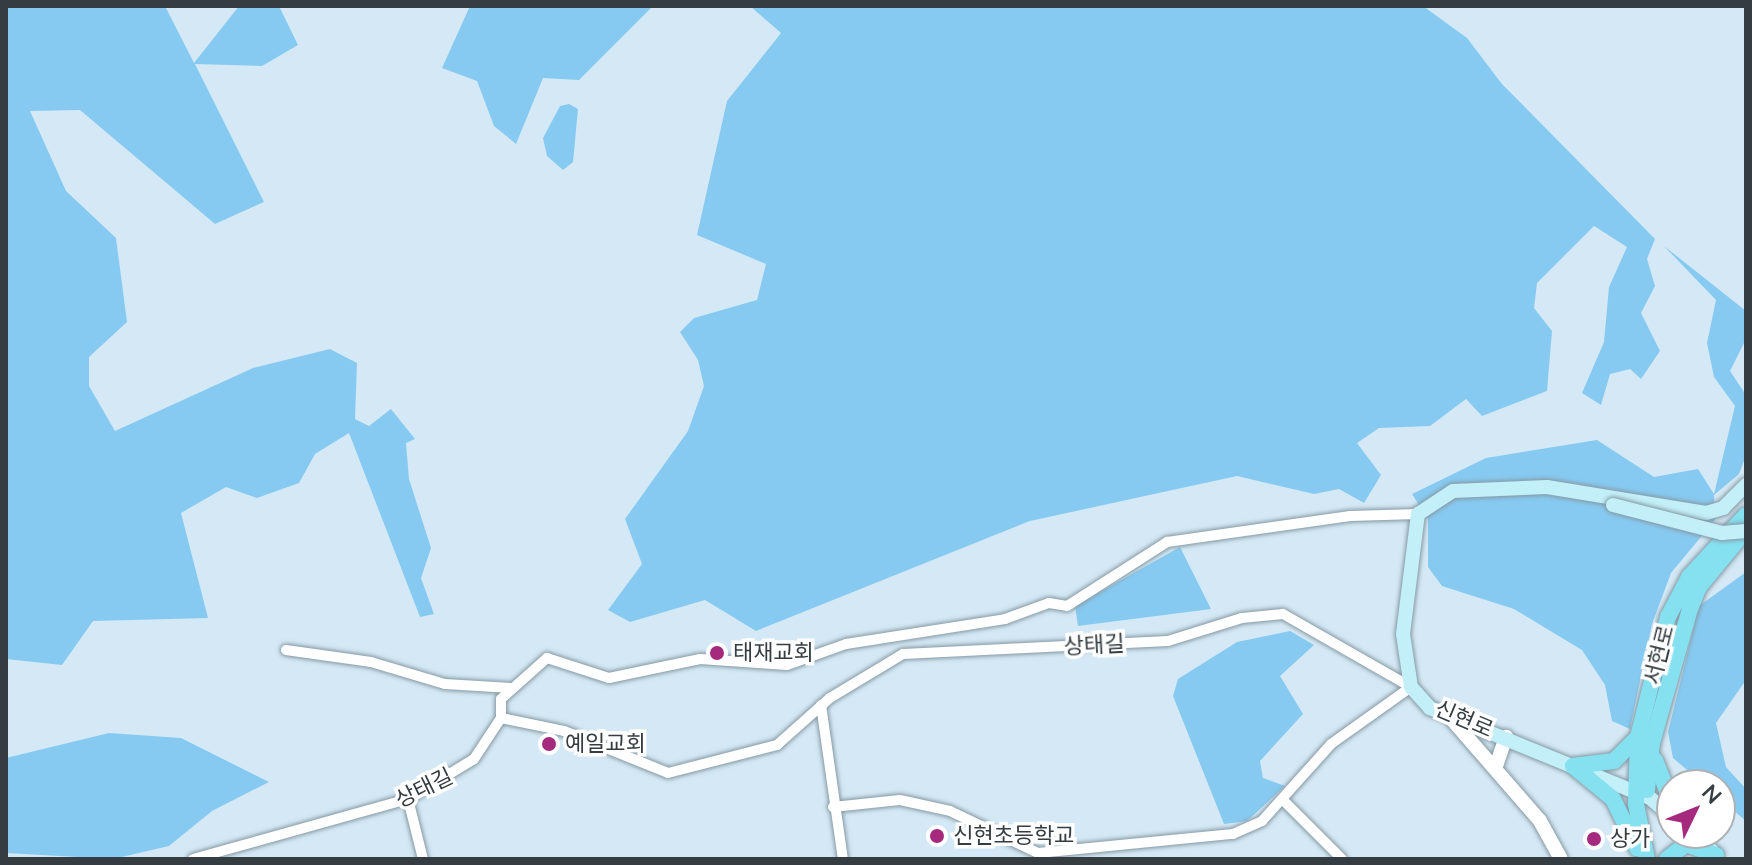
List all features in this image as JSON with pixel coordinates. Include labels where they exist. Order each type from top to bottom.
[{"type":"main road","points":[[1418,514],[1453,491],[1501,488],[1612,494],[1706,513],[1746,485]]},
{"type":"main road","points":[[1501,488],[1613,505],[1722,533],[1746,531]]},
{"type":"main road","name":"신현로","points":[[1418,514],[1403,634],[1411,687],[1448,715],[1642,794],[1656,805]]},
{"type":"main road","name":"서현로","points":[[1643,820],[1645,740],[1677,597],[1746,515]]},
{"type":"main road","name":"서현로","points":[[1645,740],[1699,587],[1746,531]]},
{"type":"main road","points":[[1573,766],[1614,761],[1645,740],[1656,773]]},
{"type":"main road","points":[[1573,766],[1613,799],[1641,859]]},
{"type":"main road","points":[[1643,820],[1647,859]]},
{"type":"main road","points":[[1643,820],[1653,859]]},
{"type":"main road","points":[[1667,859],[1686,844],[1719,857]]},
{"type":"street","points":[[501,718],[501,699],[547,658],[609,678],[700,659],[787,665],[887,640],[1005,619],[1049,603],[1067,606],[1167,542],[1350,516],[1418,514]]},
{"type":"street","name":"상태길","points":[[193,859],[408,799],[474,759],[501,718],[564,731],[668,773],[777,745],[821,705],[890,662],[945,650],[1168,641],[1242,618],[1283,614],[1411,687]]},
{"type":"street","points":[[887,640],[890,662]]},
{"type":"street","points":[[286,650],[371,662],[445,684],[511,688]]},
{"type":"street","points":[[833,807],[900,800],[950,811],[1038,853],[1233,834],[1283,800],[1356,722],[1411,687]]},
{"type":"street","points":[[821,705],[833,807],[843,859]]},
{"type":"street","points":[[1448,715],[1496,766],[1561,859]]},
{"type":"street","points":[[1496,766],[1506,737]]},
{"type":"street","points":[[408,799],[423,859]]},
{"type":"street","points":[[1283,800],[1342,859]]},
{"type":"shaded area","points":[[6,6],[165,6],[194,63],[239,6],[279,6],[298,45],[262,66],[195,64],[264,202],[215,224],[80,110],[30,111],[66,191],[116,238],[127,322],[89,357],[89,386],[115,431],[253,368],[330,349],[357,363],[355,419],[369,426],[391,409],[415,439],[406,443],[409,479],[431,548],[421,578],[434,614],[420,617],[349,433],[315,454],[299,483],[257,498],[226,487],[181,513],[208,618],[93,621],[62,665],[6,659]]},
{"type":"shaded area","points":[[470,6],[653,6],[579,80],[543,78],[516,144],[494,126],[477,81],[442,68]]},
{"type":"shaded area","points":[[750,6],[1423,6],[1467,38],[1502,84],[1655,239],[1647,259],[1655,286],[1641,313],[1660,351],[1641,379],[1630,369],[1610,374],[1601,405],[1582,393],[1604,342],[1609,287],[1627,247],[1594,226],[1537,283],[1534,308],[1552,331],[1547,391],[1482,416],[1466,399],[1430,426],[1379,428],[1357,443],[1381,475],[1364,503],[1339,489],[1314,494],[1237,476],[1030,521],[756,631],[705,600],[630,622],[608,610],[642,564],[625,519],[688,431],[704,386],[698,360],[680,332],[694,318],[757,300],[766,264],[697,235],[727,101],[781,33]]},
{"type":"shaded area","points":[[569,104],[578,109],[573,162],[563,170],[547,156],[543,138],[560,106]]},
{"type":"shaded area","points":[[1664,246],[1746,311],[1746,339],[1730,371],[1746,395],[1746,456],[1739,474],[1714,495],[1715,520],[1671,573],[1652,624],[1630,729],[1612,721],[1605,685],[1582,650],[1514,609],[1442,586],[1428,567],[1428,519],[1412,494],[1486,458],[1597,440],[1654,477],[1698,469],[1714,494],[1735,406],[1714,377],[1707,343],[1716,300]]},
{"type":"shaded area","points":[[1180,547],[1211,609],[1078,626],[1075,606]]},
{"type":"shaded area","points":[[1746,572],[1746,680],[1716,723],[1728,769],[1686,769],[1673,758],[1668,732],[1699,606]]},
{"type":"shaded area","points":[[1290,631],[1314,645],[1280,676],[1303,714],[1260,761],[1263,778],[1285,786],[1247,821],[1224,824],[1173,696],[1178,679],[1237,642]]},
{"type":"shaded area","points":[[109,733],[181,738],[269,782],[212,811],[169,846],[113,859],[6,853],[6,758]]},
{"type":"shaded area","points":[[1736,778],[1746,789],[1746,821],[1736,813]]},
{"type":"place","name":"태재교회","points":[[717,653]]},
{"type":"place","name":"예일교회","points":[[549,744]]},
{"type":"place","name":"신현초등학교","points":[[937,836]]},
{"type":"place","name":"상가","points":[[1594,839]]}]
